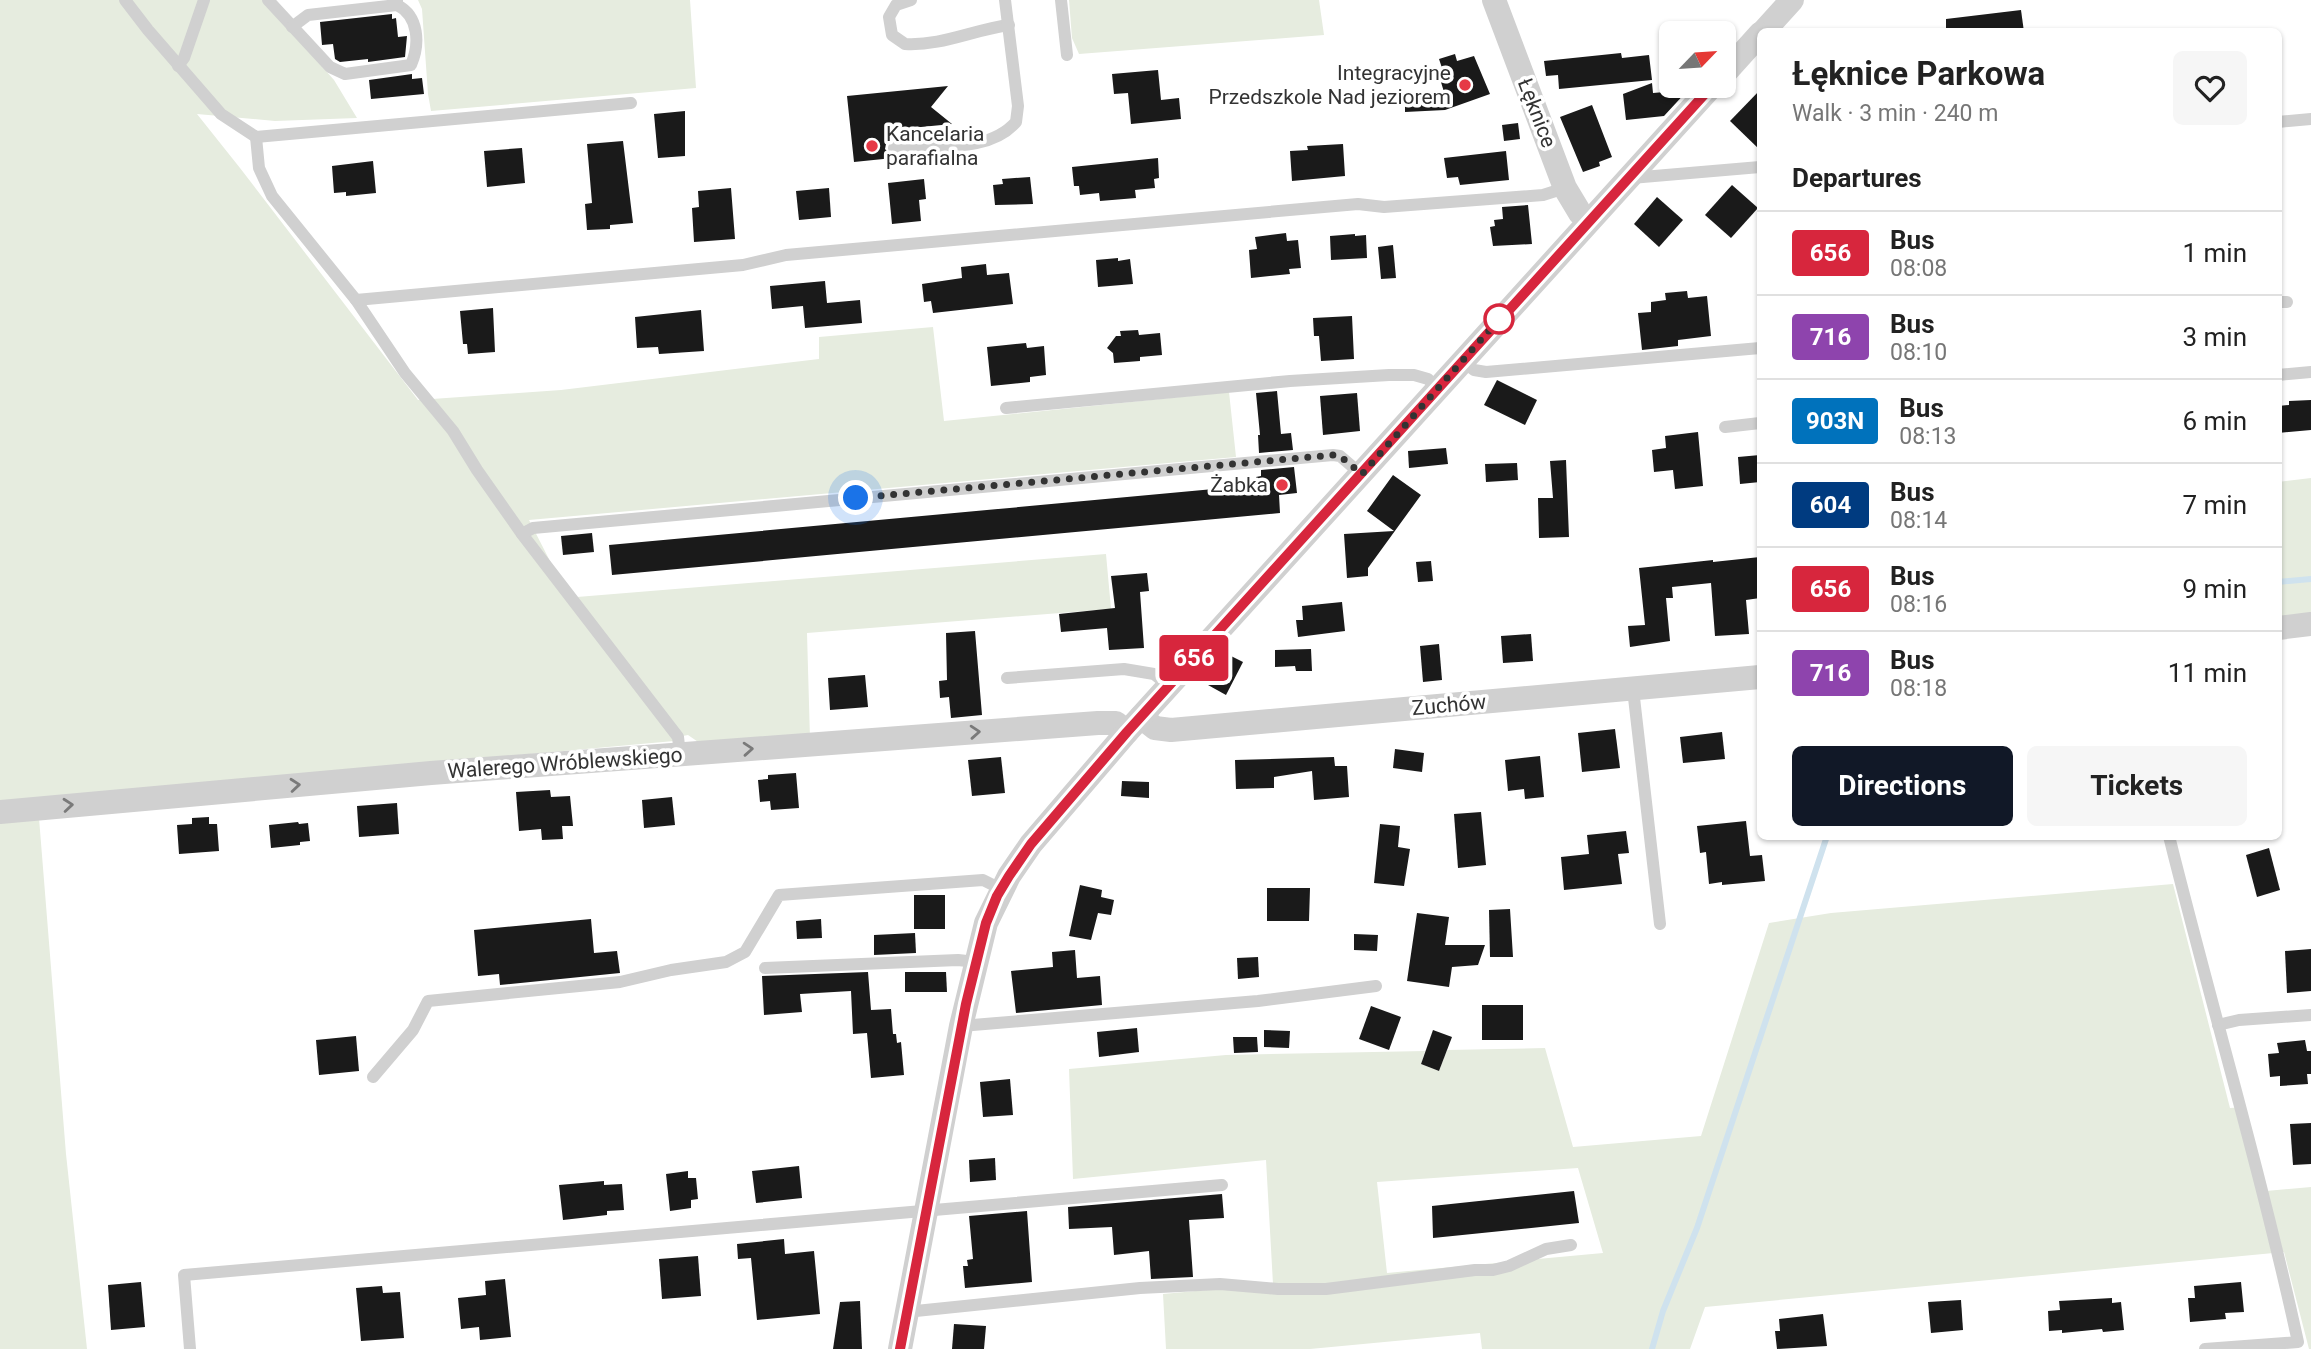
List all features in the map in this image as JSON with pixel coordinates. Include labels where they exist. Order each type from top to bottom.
[{"type":"street","name":"Łęknice","points":[[1494,0],[1566,188],[1588,221]]},
{"type":"street","points":[[1767,28],[1792,0]]},
{"type":"street","points":[[1736,61],[1757,38]]},
{"type":"street","points":[[900,1349],[961,1026],[986,923],[1001,889],[1031,844],[1134,725],[1701,98]]},
{"type":"street","points":[[2282,628],[2311,624]]},
{"type":"street","name":"Zuchów","points":[[1134,725],[1171,730],[1757,677]]},
{"type":"street","name":"Walerego Wróblewskiego","points":[[0,811],[680,754],[1098,723],[1134,725]]},
{"type":"lane","points":[[125,0],[221,114],[256,137],[631,103]]},
{"type":"lane","points":[[178,66],[184,58],[204,0]]},
{"type":"lane","points":[[268,0],[292,27],[330,67],[345,74],[411,65],[416,54],[414,18],[397,3],[308,15],[292,27]]},
{"type":"lane","points":[[911,0],[896,5],[889,17],[892,35],[905,44],[957,39],[976,30],[1009,25]]},
{"type":"lane","points":[[894,148],[979,142],[1013,126],[1018,112],[1005,0]]},
{"type":"lane","points":[[1061,0],[1066,55]]},
{"type":"lane","points":[[2282,122],[2311,119]]},
{"type":"lane","points":[[256,137],[259,168],[272,196],[356,300],[405,373],[453,432],[522,534],[678,737],[680,754]]},
{"type":"lane","points":[[1627,178],[1757,167]]},
{"type":"lane","points":[[356,300],[743,265],[810,253],[1188,218],[1357,204],[1378,207],[1543,195],[1566,188]]},
{"type":"lane","points":[[1462,361],[1474,370],[1486,372],[1757,348]]},
{"type":"lane","points":[[2282,375],[2311,372]]},
{"type":"lane","points":[[1006,408],[1290,381],[1389,375],[1414,375],[1428,379],[1437,389]]},
{"type":"lane","points":[[1725,426],[1757,423]]},
{"type":"lane","points":[[522,534],[533,528],[1333,455],[1340,456],[1362,474]]},
{"type":"lane","points":[[1007,678],[1124,669],[1154,674],[1169,686]]},
{"type":"lane","points":[[1633,689],[1660,924]]},
{"type":"lane","points":[[2170,840],[2276,1240],[2299,1345],[2206,1349]]},
{"type":"lane","points":[[373,1077],[413,1030],[428,1001],[620,982],[671,970],[726,962],[745,952],[779,895],[983,880],[1001,889]]},
{"type":"lane","points":[[765,968],[976,961]]},
{"type":"lane","points":[[961,1026],[1258,1001],[1376,986]]},
{"type":"lane","points":[[2218,1025],[2239,1020],[2311,1015]]},
{"type":"lane","points":[[190,1349],[184,1275],[1222,1185]]},
{"type":"lane","points":[[906,1312],[1140,1288],[1220,1284],[1279,1289],[1326,1289],[1493,1270],[1546,1249],[1571,1245]]},
{"type":"shaded area","points":[[0,0],[263,0],[334,80],[357,118],[275,121],[197,114],[418,400],[561,390],[819,359],[819,337],[933,327],[944,421],[1229,392],[1236,457],[529,520],[551,563],[577,597],[1106,554],[1111,609],[807,633],[810,739],[704,746],[688,735],[672,738],[674,741],[0,802]]},
{"type":"shaded area","points":[[418,0],[690,0],[696,88],[431,111],[422,9]]},
{"type":"shaded area","points":[[1069,0],[1319,0],[1324,35],[1079,54],[1072,38]]},
{"type":"shaded area","points":[[2311,478],[2311,614],[2282,618],[2282,482]]},
{"type":"shaded area","points":[[39,818],[66,1154],[87,1349],[0,1349],[0,821]]},
{"type":"shaded area","points":[[2173,884],[2230,1108],[2245,1107],[2266,1191],[2311,1187],[2311,1349],[2284,1252],[1705,1307],[1690,1349],[1482,1349],[1480,1333],[1310,1349],[1166,1349],[1163,1294],[1273,1284],[1266,1160],[1073,1179],[1069,1069],[1226,1055],[1425,1051],[1421,1064],[1439,1071],[1447,1050],[1545,1048],[1573,1147],[1701,1136],[1769,923],[1831,913]],"holes":[[[1578,1168],[1603,1253],[1387,1273],[1377,1182]]]},
{"type":"building","points":[[2021,10],[2023,28],[1946,28],[1946,19]]},
{"type":"building","points":[[392,14],[392,19],[396,18],[398,37],[407,36],[405,57],[368,62],[368,59],[340,62],[335,59],[333,44],[322,45],[320,22]]},
{"type":"building","points":[[1621,53],[1622,58],[1649,55],[1652,80],[1559,89],[1558,75],[1546,76],[1544,61]]},
{"type":"building","points":[[1455,54],[1457,61],[1474,56],[1490,94],[1445,110],[1405,112],[1405,93],[1444,92],[1437,69],[1442,68],[1439,59]]},
{"type":"building","points":[[1158,70],[1161,100],[1179,98],[1181,119],[1131,124],[1128,93],[1114,94],[1112,74]]},
{"type":"building","points":[[412,74],[412,79],[422,78],[424,94],[371,99],[369,80]]},
{"type":"building","points":[[1652,83],[1653,93],[1659,92],[1659,98],[1681,98],[1664,116],[1626,120],[1623,94]]},
{"type":"building","points":[[948,86],[931,107],[952,124],[890,130],[891,140],[885,149],[893,158],[854,162],[847,96]]},
{"type":"building","points":[[1757,93],[1757,147],[1730,121]]},
{"type":"building","points":[[1592,105],[1612,157],[1599,162],[1600,166],[1583,172],[1560,117]]},
{"type":"building","points":[[685,111],[685,156],[658,158],[654,114]]},
{"type":"building","points":[[1518,123],[1520,139],[1504,141],[1502,125]]},
{"type":"building","points":[[623,141],[633,223],[610,225],[610,229],[587,230],[585,204],[592,203],[587,144]]},
{"type":"building","points":[[1343,144],[1345,176],[1292,181],[1290,151],[1308,150],[1307,146]]},
{"type":"building","points":[[522,148],[525,183],[487,187],[484,151]]},
{"type":"building","points":[[1506,151],[1509,180],[1460,185],[1458,177],[1447,178],[1444,158]]},
{"type":"building","points":[[1158,158],[1159,178],[1154,179],[1155,188],[1135,190],[1136,198],[1100,201],[1099,193],[1080,195],[1079,186],[1074,186],[1072,167]]},
{"type":"building","points":[[373,161],[376,193],[346,196],[346,192],[334,193],[332,166]]},
{"type":"building","points":[[1030,177],[1033,204],[995,205],[993,185],[1003,184],[1002,179]]},
{"type":"building","points":[[924,179],[926,199],[919,200],[921,221],[892,224],[888,183]]},
{"type":"building","points":[[1732,185],[1757,207],[1731,238],[1705,215]]},
{"type":"building","points":[[731,188],[735,239],[694,242],[692,208],[699,207],[698,191]]},
{"type":"building","points":[[829,188],[831,217],[799,220],[796,191]]},
{"type":"building","points":[[1657,197],[1683,220],[1659,247],[1634,224]]},
{"type":"building","points":[[1528,205],[1532,244],[1493,246],[1490,227],[1495,226],[1494,220],[1503,219],[1502,207]]},
{"type":"building","points":[[1286,233],[1287,241],[1298,240],[1301,268],[1289,269],[1290,274],[1251,278],[1249,250],[1257,249],[1255,237]]},
{"type":"building","points":[[1366,235],[1367,258],[1331,260],[1330,236]]},
{"type":"building","points":[[1393,245],[1396,278],[1381,279],[1378,247]]},
{"type":"building","points":[[1118,258],[1118,261],[1130,259],[1133,284],[1098,287],[1096,260]]},
{"type":"building","points":[[986,264],[987,275],[1009,273],[1013,304],[933,313],[931,301],[924,302],[922,284],[962,278],[961,267]]},
{"type":"building","points":[[825,281],[827,303],[860,300],[862,323],[805,328],[803,306],[772,309],[770,286]]},
{"type":"building","points":[[1687,291],[1688,298],[1707,296],[1711,336],[1678,340],[1678,346],[1642,350],[1638,313],[1651,312],[1651,302],[1666,300],[1665,293]]},
{"type":"building","points":[[493,308],[495,352],[468,354],[467,344],[463,344],[460,311]]},
{"type":"building","points":[[701,310],[704,351],[659,354],[658,347],[637,348],[635,317]]},
{"type":"building","points":[[1352,316],[1354,359],[1321,361],[1319,336],[1314,336],[1313,318]]},
{"type":"building","points":[[1138,330],[1139,335],[1160,333],[1162,355],[1140,357],[1140,361],[1114,363],[1113,353],[1107,348],[1116,336],[1121,336],[1120,331]]},
{"type":"building","points":[[1026,343],[1027,348],[1044,346],[1046,375],[1030,377],[1030,382],[991,386],[987,347]]},
{"type":"building","points":[[1497,380],[1537,400],[1525,425],[1484,405]]},
{"type":"building","points":[[1277,391],[1281,434],[1291,433],[1293,450],[1259,453],[1256,393]]},
{"type":"building","points":[[1357,393],[1360,431],[1323,435],[1320,396]]},
{"type":"building","points":[[2311,400],[2311,430],[2282,433],[2282,406],[2289,405],[2289,401]]},
{"type":"building","points":[[1698,432],[1703,486],[1675,489],[1673,470],[1654,472],[1652,450],[1666,448],[1665,436]]},
{"type":"building","points":[[1446,448],[1448,464],[1409,468],[1408,451]]},
{"type":"building","points":[[1757,455],[1757,482],[1740,484],[1738,457]]},
{"type":"building","points":[[1566,460],[1569,537],[1539,538],[1538,498],[1553,498],[1550,461]]},
{"type":"building","points":[[1517,463],[1518,480],[1486,482],[1485,464]]},
{"type":"building","points":[[1294,467],[1297,493],[1279,495],[1280,513],[612,575],[609,545],[1257,485],[1256,477],[1261,476],[1261,470]]},
{"type":"building","points":[[1393,475],[1421,495],[1368,568],[1368,576],[1347,578],[1344,534],[1394,531],[1367,511]]},
{"type":"building","points":[[592,533],[594,552],[563,555],[561,536]]},
{"type":"building","points":[[1757,557],[1757,598],[1746,600],[1749,634],[1715,636],[1711,583],[1672,587],[1673,598],[1666,598],[1670,641],[1630,647],[1628,626],[1645,625],[1639,568]]},
{"type":"building","points":[[1431,561],[1433,581],[1418,582],[1416,562]]},
{"type":"building","points":[[1147,573],[1149,591],[1140,592],[1144,648],[1109,650],[1107,628],[1061,632],[1059,614],[1115,608],[1111,576]]},
{"type":"building","points":[[1342,602],[1345,631],[1298,637],[1296,620],[1303,620],[1302,606]]},
{"type":"building","points":[[975,631],[982,715],[951,718],[949,697],[940,698],[939,681],[947,680],[946,633]]},
{"type":"building","points":[[1531,634],[1533,661],[1503,663],[1501,636]]},
{"type":"building","points":[[1439,644],[1442,680],[1423,682],[1420,646]]},
{"type":"building","points":[[1311,649],[1312,671],[1296,671],[1295,666],[1275,667],[1275,650]]},
{"type":"building","points":[[1225,653],[1243,662],[1226,695],[1208,685]]},
{"type":"building","points":[[865,675],[868,707],[830,710],[828,678]]},
{"type":"building","points":[[1615,729],[1620,768],[1582,772],[1578,733]]},
{"type":"building","points":[[1722,732],[1725,759],[1683,763],[1680,737]]},
{"type":"building","points":[[1395,749],[1424,753],[1422,772],[1393,768]]},
{"type":"building","points":[[1540,756],[1544,797],[1525,799],[1524,789],[1508,791],[1505,760]]},
{"type":"building","points":[[1001,757],[1005,793],[972,796],[968,760]]},
{"type":"building","points":[[1334,757],[1335,766],[1347,766],[1349,797],[1314,800],[1312,771],[1274,777],[1274,788],[1236,789],[1235,760]]},
{"type":"building","points":[[796,773],[799,808],[771,810],[770,801],[760,802],[758,780],[768,779],[768,775]]},
{"type":"building","points":[[1122,781],[1149,782],[1149,798],[1121,796]]},
{"type":"building","points":[[550,790],[551,797],[570,796],[573,826],[562,826],[563,839],[542,840],[541,829],[519,831],[516,792]]},
{"type":"building","points":[[672,797],[675,825],[644,828],[642,800]]},
{"type":"building","points":[[397,803],[399,834],[359,837],[357,806]]},
{"type":"building","points":[[1481,812],[1486,865],[1458,868],[1454,814]]},
{"type":"building","points":[[209,817],[209,824],[217,824],[219,851],[179,854],[177,825],[192,824],[192,818]]},
{"type":"building","points":[[1746,821],[1750,856],[1762,855],[1765,881],[1709,884],[1706,852],[1700,853],[1697,826]]},
{"type":"building","points":[[308,823],[310,841],[300,842],[300,845],[271,848],[269,825]]},
{"type":"building","points":[[1380,824],[1400,826],[1398,847],[1410,849],[1404,886],[1374,883]]},
{"type":"building","points":[[1626,831],[1629,853],[1618,854],[1622,884],[1564,890],[1561,857],[1589,854],[1587,835]]},
{"type":"building","points":[[2269,848],[2280,890],[2257,897],[2246,855]]},
{"type":"building","points":[[1080,885],[1102,890],[1101,897],[1114,900],[1111,915],[1098,913],[1091,940],[1069,936]]},
{"type":"building","points":[[1267,888],[1310,888],[1309,921],[1267,921]]},
{"type":"building","points":[[914,895],[945,895],[945,929],[914,929]]},
{"type":"building","points":[[1510,909],[1513,957],[1490,957],[1489,910]]},
{"type":"building","points":[[1417,913],[1449,917],[1445,945],[1485,945],[1478,965],[1452,967],[1449,987],[1407,981]]},
{"type":"building","points":[[591,919],[594,953],[617,951],[620,973],[500,985],[499,974],[478,976],[474,930]]},
{"type":"building","points":[[821,919],[822,938],[797,939],[796,921]]},
{"type":"building","points":[[915,933],[916,953],[874,955],[874,935]]},
{"type":"building","points":[[1354,934],[1378,935],[1377,951],[1354,950]]},
{"type":"building","points":[[2311,949],[2311,991],[2287,993],[2285,951]]},
{"type":"building","points":[[1075,950],[1077,978],[1100,976],[1102,1005],[1016,1013],[1011,971],[1053,967],[1052,952]]},
{"type":"building","points":[[1258,957],[1259,977],[1238,979],[1237,958]]},
{"type":"building","points":[[868,972],[871,1010],[891,1009],[893,1034],[896,1034],[897,1043],[901,1042],[904,1075],[871,1078],[867,1033],[853,1034],[851,991],[800,994],[802,1012],[764,1015],[762,976]]},
{"type":"building","points":[[905,972],[946,972],[947,992],[905,992]]},
{"type":"building","points":[[1482,1005],[1523,1005],[1523,1040],[1482,1040]]},
{"type":"building","points":[[1371,1006],[1401,1017],[1389,1050],[1359,1039]]},
{"type":"building","points":[[1137,1028],[1139,1052],[1099,1057],[1097,1032]]},
{"type":"building","points":[[1264,1030],[1290,1031],[1289,1048],[1264,1047]]},
{"type":"building","points":[[1433,1030],[1452,1037],[1439,1071],[1421,1064]]},
{"type":"building","points":[[356,1036],[359,1071],[319,1075],[316,1040]]},
{"type":"building","points":[[1233,1037],[1257,1037],[1258,1052],[1234,1053]]},
{"type":"building","points":[[2305,1040],[2307,1051],[2311,1051],[2308,1084],[2280,1086],[2280,1076],[2270,1077],[2268,1054],[2279,1053],[2277,1043]]},
{"type":"building","points":[[1010,1079],[1013,1115],[983,1117],[980,1082]]},
{"type":"building","points":[[2311,1123],[2311,1164],[2293,1165],[2290,1124]]},
{"type":"building","points":[[995,1158],[996,1180],[970,1182],[969,1160]]},
{"type":"building","points":[[799,1166],[802,1198],[756,1203],[752,1171]]},
{"type":"building","points":[[688,1171],[688,1178],[696,1178],[698,1199],[691,1200],[691,1208],[670,1211],[666,1174]]},
{"type":"building","points":[[604,1181],[604,1185],[622,1184],[624,1210],[607,1211],[607,1215],[563,1220],[559,1185]]},
{"type":"building","points":[[1574,1191],[1579,1223],[1433,1238],[1432,1206]]},
{"type":"building","points":[[1222,1194],[1224,1218],[1189,1220],[1193,1277],[1151,1279],[1149,1251],[1114,1255],[1112,1227],[1069,1229],[1068,1207]]},
{"type":"building","points":[[1027,1211],[1032,1282],[965,1288],[963,1266],[968,1266],[967,1260],[973,1259],[969,1216]]},
{"type":"building","points":[[784,1239],[785,1254],[814,1251],[820,1314],[757,1320],[751,1258],[738,1259],[737,1244]]},
{"type":"building","points":[[698,1256],[701,1296],[662,1299],[659,1259]]},
{"type":"building","points":[[505,1279],[511,1337],[480,1340],[479,1327],[461,1329],[458,1298],[486,1295],[485,1281]]},
{"type":"building","points":[[141,1282],[145,1327],[111,1330],[108,1285]]},
{"type":"building","points":[[2241,1282],[2244,1312],[2225,1313],[2226,1319],[2190,1322],[2188,1298],[2195,1298],[2194,1286]]},
{"type":"building","points":[[382,1286],[383,1293],[400,1292],[404,1338],[361,1341],[356,1288]]},
{"type":"building","points":[[2112,1298],[2112,1303],[2121,1302],[2124,1330],[2062,1333],[2062,1330],[2049,1331],[2048,1311],[2060,1310],[2059,1301]]},
{"type":"building","points":[[1961,1300],[1963,1330],[1931,1333],[1928,1302]]},
{"type":"building","points":[[860,1301],[862,1349],[833,1349],[840,1302]]},
{"type":"building","points":[[1823,1314],[1827,1346],[1777,1349],[1775,1331],[1780,1331],[1779,1319]]},
{"type":"building","points":[[954,1324],[986,1326],[984,1349],[952,1349]]},
{"type":"waterway","points":[[2282,582],[2311,579]]},
{"type":"waterway","points":[[1652,1349],[1663,1311],[1697,1228],[1826,840]]},
{"type":"bus line","name":"656","points":[[900,1349],[966,1004],[986,923],[1009,876],[1031,844],[1127,732],[1701,98]]},
{"type":"place","name":"Integracyjne Przedszkole Nad jeziorem","points":[[1465,85]]},
{"type":"place","name":"Kancelaria parafialna","points":[[872,146]]},
{"type":"place","name":"Żabka","points":[[1282,485]]},
{"type":"route","points":[[856,498],[1333,455],[1345,459],[1362,474],[1502,316],[1499,319]]}]
